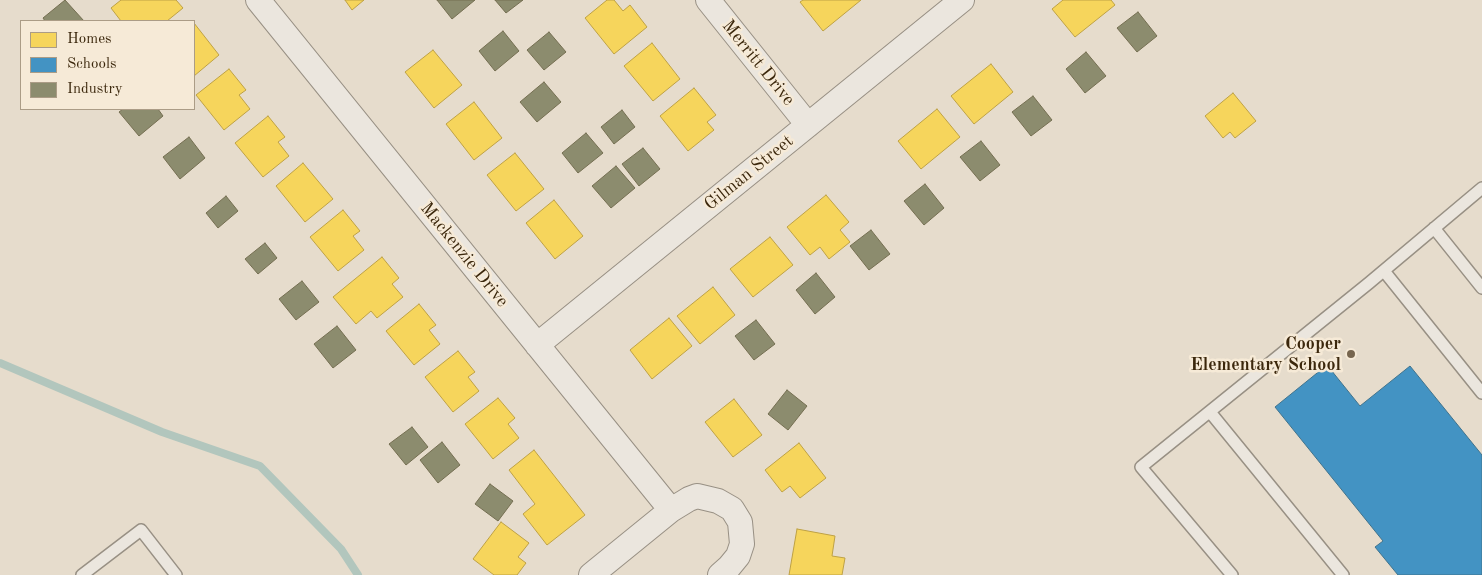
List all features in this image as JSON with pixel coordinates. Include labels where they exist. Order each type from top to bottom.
[{"type":"street","name":"Mackenzie Drive","points":[[258,0],[671,510]]},
{"type":"street","name":"Merritt Drive","points":[[708,0],[808,125]]},
{"type":"street","name":"Gilman Street","points":[[537,345],[962,0]]},
{"type":"street","points":[[591,575],[671,510],[689,498],[698,496],[718,501],[732,509],[740,522],[742,544],[738,556],[720,575]]},
{"type":"lane","points":[[1232,575],[1141,467],[1384,272],[1482,188]]},
{"type":"lane","points":[[1434,228],[1482,288]]},
{"type":"lane","points":[[1384,272],[1482,393]]},
{"type":"lane","points":[[1210,412],[1343,575]]},
{"type":"lane","points":[[88,573],[141,530],[176,575]]},
{"type":"building: Homes","points":[[121,0],[176,0],[183,8],[168,20],[120,20],[111,8]]},
{"type":"building: Homes","points":[[345,0],[364,0],[352,10]]},
{"type":"building: Homes","points":[[607,0],[614,0],[623,11],[630,5],[647,27],[614,54],[585,18]]},
{"type":"building: Homes","points":[[803,0],[861,0],[823,31],[800,2]]},
{"type":"building: Homes","points":[[1063,0],[1111,0],[1115,5],[1075,37],[1052,9]]},
{"type":"building: Homes","points":[[195,24],[219,55],[195,75]]},
{"type":"building: Homes","points":[[652,43],[680,79],[653,101],[624,66]]},
{"type":"building: Homes","points":[[433,50],[462,85],[434,108],[405,72]]},
{"type":"building: Homes","points":[[991,64],[1013,92],[974,124],[951,96]]},
{"type":"building: Homes","points":[[229,69],[246,90],[239,95],[250,109],[224,130],[196,95]]},
{"type":"building: Homes","points":[[694,88],[716,115],[707,122],[714,130],[688,151],[660,116]]},
{"type":"building: Homes","points":[[1233,93],[1256,121],[1235,138],[1230,132],[1223,138],[1205,116]]},
{"type":"building: Homes","points":[[474,102],[502,138],[474,160],[446,124]]},
{"type":"building: Homes","points":[[937,109],[960,137],[921,169],[898,141]]},
{"type":"building: Homes","points":[[268,116],[285,137],[278,142],[289,156],[263,177],[235,143]]},
{"type":"building: Homes","points":[[515,153],[544,189],[516,211],[487,175]]},
{"type":"building: Homes","points":[[303,163],[333,199],[305,222],[276,186]]},
{"type":"building: Homes","points":[[826,195],[849,222],[840,230],[850,242],[829,259],[820,247],[810,255],[787,227]]},
{"type":"building: Homes","points":[[554,200],[583,236],[555,259],[526,223]]},
{"type":"building: Homes","points":[[343,210],[360,231],[353,236],[364,250],[338,271],[310,237]]},
{"type":"building: Homes","points":[[770,237],[793,265],[753,297],[730,269]]},
{"type":"building: Homes","points":[[382,257],[399,278],[392,284],[403,297],[377,318],[371,311],[356,324],[333,297]]},
{"type":"building: Homes","points":[[713,287],[735,315],[700,344],[677,316]]},
{"type":"building: Homes","points":[[419,304],[436,325],[429,330],[440,344],[414,365],[386,331]]},
{"type":"building: Homes","points":[[669,318],[692,346],[652,379],[630,350]]},
{"type":"building: Homes","points":[[458,351],[475,372],[468,377],[479,391],[453,412],[425,377]]},
{"type":"building: Homes","points":[[498,398],[515,418],[508,424],[519,438],[493,459],[465,424]]},
{"type":"building: Homes","points":[[734,399],[762,435],[733,457],[705,422]]},
{"type":"building: Homes","points":[[799,443],[826,478],[800,498],[790,486],[782,492],[765,470]]},
{"type":"building: Homes","points":[[534,450],[585,515],[547,545],[523,514],[535,504],[509,470]]},
{"type":"building: Homes","points":[[501,522],[529,543],[518,557],[526,563],[517,575],[494,575],[473,559]]},
{"type":"building: Homes","points":[[797,529],[835,536],[832,556],[845,558],[842,575],[789,575]]},
{"type":"building: Schools","points":[[1327,365],[1360,406],[1410,366],[1482,455],[1482,575],[1398,575],[1375,547],[1383,541],[1275,407]]},
{"type":"building: Industry","points":[[65,0],[83,20],[44,20],[43,18]]},
{"type":"building: Industry","points":[[437,0],[475,0],[452,19]]},
{"type":"building: Industry","points":[[495,0],[523,0],[506,13]]},
{"type":"building: Industry","points":[[1138,12],[1157,36],[1137,52],[1117,28]]},
{"type":"building: Industry","points":[[503,31],[519,51],[495,71],[479,51]]},
{"type":"building: Industry","points":[[549,32],[566,52],[544,70],[527,50]]},
{"type":"building: Industry","points":[[1086,52],[1106,76],[1085,93],[1066,69]]},
{"type":"building: Industry","points":[[544,82],[561,102],[537,122],[520,102]]},
{"type":"building: Industry","points":[[1033,96],[1052,120],[1031,136],[1012,112]]},
{"type":"building: Industry","points":[[122,110],[159,110],[163,116],[139,136],[119,112]]},
{"type":"building: Industry","points":[[622,110],[635,127],[614,144],[601,127]]},
{"type":"building: Industry","points":[[586,133],[603,153],[578,173],[562,153]]},
{"type":"building: Industry","points":[[189,137],[205,158],[180,179],[163,157]]},
{"type":"building: Industry","points":[[981,141],[1000,165],[980,181],[960,157]]},
{"type":"building: Industry","points":[[643,148],[660,169],[639,186],[622,164]]},
{"type":"building: Industry","points":[[616,166],[635,188],[611,208],[592,186]]},
{"type":"building: Industry","points":[[925,184],[944,208],[924,225],[904,201]]},
{"type":"building: Industry","points":[[226,196],[238,211],[218,228],[206,213]]},
{"type":"building: Industry","points":[[871,230],[890,254],[869,270],[850,246]]},
{"type":"building: Industry","points":[[265,243],[277,258],[258,274],[245,259]]},
{"type":"building: Industry","points":[[816,273],[835,297],[815,314],[796,290]]},
{"type":"building: Industry","points":[[302,281],[319,302],[296,320],[279,299]]},
{"type":"building: Industry","points":[[756,320],[775,344],[754,360],[735,336]]},
{"type":"building: Industry","points":[[337,326],[356,350],[333,368],[314,344]]},
{"type":"building: Industry","points":[[787,390],[807,406],[788,430],[768,414]]},
{"type":"building: Industry","points":[[412,427],[428,447],[406,465],[389,444]]},
{"type":"building: Industry","points":[[442,442],[460,465],[438,483],[420,460]]},
{"type":"building: Industry","points":[[490,484],[513,501],[498,521],[475,504]]},
{"type":"waterway","points":[[0,363],[162,432],[260,466],[341,549],[358,575]]},
{"type":"place","name":"Cooper Elementary School","points":[[1351,354]]}]
